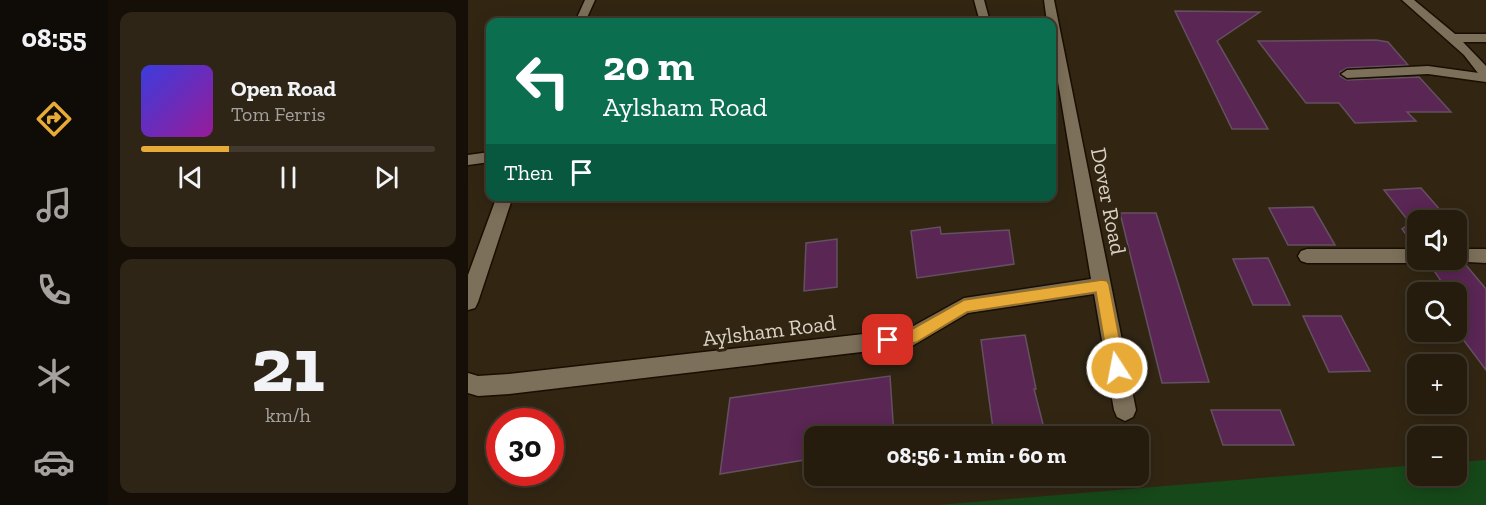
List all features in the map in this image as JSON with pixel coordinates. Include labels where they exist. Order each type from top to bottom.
[{"type":"street","points":[[582,18],[590,0]]},
{"type":"street","points":[[979,0],[983,18]]},
{"type":"street","name":"Dover Road","points":[[1049,0],[1051,18]]},
{"type":"street","points":[[1407,0],[1468,52],[1486,76]]},
{"type":"street","points":[[1453,38],[1486,38]]},
{"type":"street","name":"Dover Road","points":[[1056,69],[1102,285],[1125,410]]},
{"type":"street","points":[[1347,74],[1428,70],[1486,76]]},
{"type":"street","points":[[468,160],[486,158]]},
{"type":"street","points":[[468,302],[504,201]]},
{"type":"street","points":[[1307,256],[1407,256]]},
{"type":"street","points":[[1467,256],[1486,256]]},
{"type":"street","name":"Aylsham Road","points":[[468,383],[478,386],[509,384],[912,337],[964,306],[1102,285]]},
{"type":"green space","points":[[1486,460],[1486,505],[938,505],[1407,466],[1407,486],[1467,486],[1467,461]]},
{"type":"building","points":[[1175,11],[1260,12],[1217,41],[1268,129],[1232,129]]},
{"type":"building","points":[[1376,40],[1388,42],[1408,65],[1347,68],[1340,72],[1340,76],[1347,80],[1419,77],[1451,112],[1407,112],[1416,121],[1355,123],[1339,103],[1306,103],[1258,41]]},
{"type":"building","points":[[1421,188],[1440,210],[1407,210],[1407,219],[1384,190]]},
{"type":"building","points":[[1313,207],[1335,245],[1288,245],[1269,208]]},
{"type":"building","points":[[1120,213],[1156,213],[1209,382],[1162,383]]},
{"type":"building","points":[[1407,225],[1407,236],[1402,229]]},
{"type":"building","points":[[940,227],[941,234],[1009,230],[1014,264],[917,278],[911,231]]},
{"type":"building","points":[[837,239],[837,287],[804,291],[806,243]]},
{"type":"building","points":[[1268,258],[1290,305],[1253,305],[1233,259]]},
{"type":"building","points":[[1467,266],[1486,289],[1486,370],[1465,342],[1467,342],[1467,282],[1421,282],[1441,281],[1434,270],[1467,270]]},
{"type":"building","points":[[1303,316],[1341,316],[1370,371],[1329,372]]},
{"type":"building","points":[[1025,335],[1036,389],[1034,389],[1043,426],[993,426],[981,340]]},
{"type":"building","points":[[890,376],[893,426],[804,426],[804,460],[720,474],[730,398]]},
{"type":"building","points":[[1211,410],[1280,410],[1294,445],[1223,445]]},
{"type":"route","points":[[888,340],[912,337],[964,306],[1102,285],[1117,368]]}]
